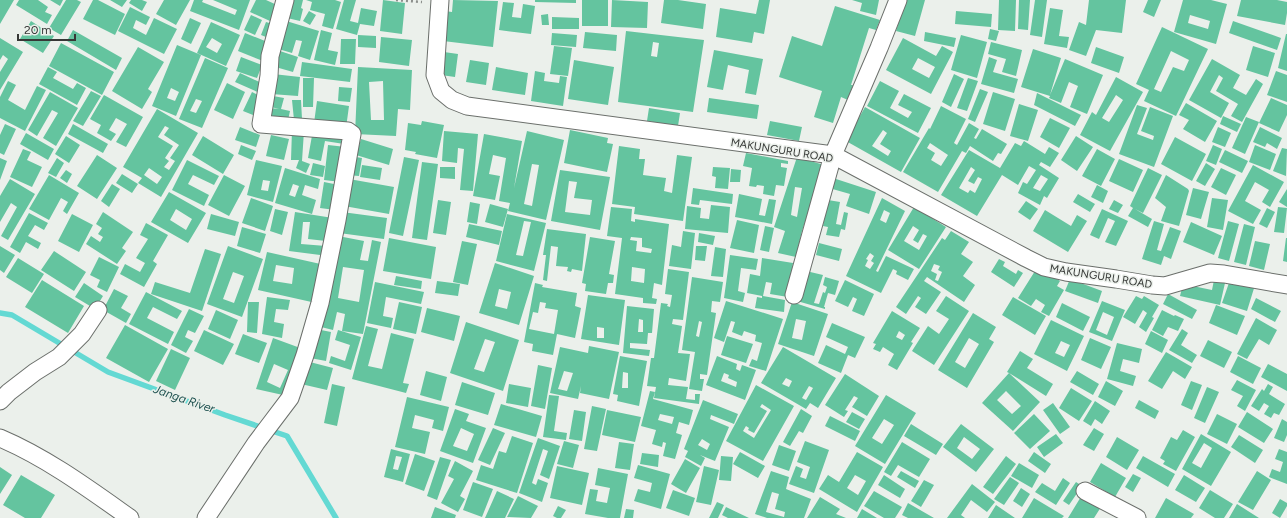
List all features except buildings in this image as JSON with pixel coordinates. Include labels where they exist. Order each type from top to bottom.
[{"type":"street","points":[[206,518],[278,411],[290,398],[306,354],[320,303],[337,220],[352,134],[348,131],[261,124],[270,76],[270,56],[285,0]]},
{"type":"street","points":[[794,295],[833,155],[898,0]]},
{"type":"street","name":"MAKUNGURU ROAD","points":[[440,2],[435,75],[441,91],[452,100],[467,106],[833,155],[1026,258],[1044,267],[1066,272],[1116,278],[1152,286],[1165,286],[1210,273],[1287,285]]},
{"type":"street","points":[[0,402],[9,392],[35,372],[59,358],[82,334],[98,310]]},
{"type":"street","points":[[0,438],[30,452],[91,490],[123,516]]},
{"type":"street","points":[[1085,491],[1137,518]]},
{"type":"path","points":[[396,0],[440,2]]},
{"type":"waterway","name":"Janga River","points":[[0,313],[12,315],[108,372],[287,436],[336,518]]}]
